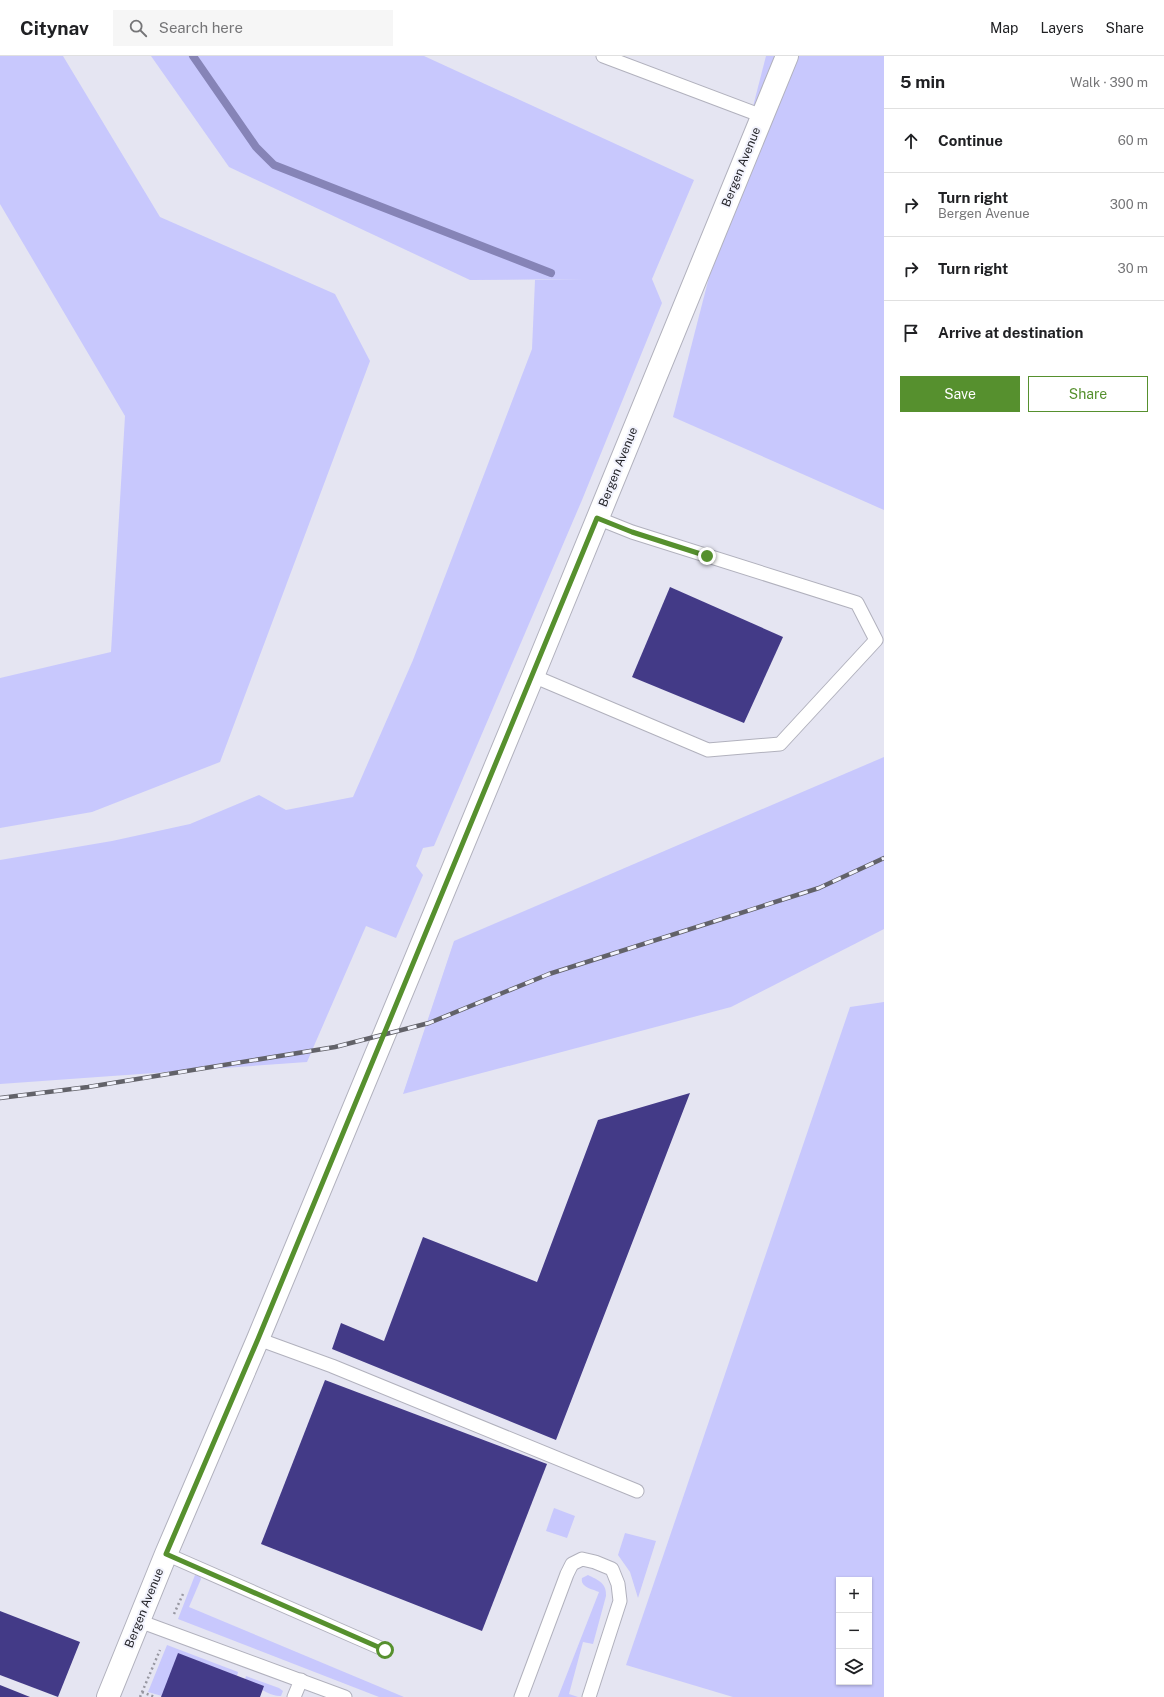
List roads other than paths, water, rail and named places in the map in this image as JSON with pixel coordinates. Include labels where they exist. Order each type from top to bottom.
[{"type":"street","name":"Bergen Avenue","points":[[108,1697],[166,1554],[258,1339],[533,676],[787,56]]},
{"type":"lane","points":[[603,56],[762,116]]},
{"type":"lane","points":[[533,676],[708,750],[780,744],[876,640],[857,603],[632,532],[597,518]]},
{"type":"lane","points":[[258,1339],[339,1369],[638,1491]]},
{"type":"lane","points":[[166,1554],[385,1650]]},
{"type":"lane","points":[[521,1697],[567,1574],[572,1564],[582,1559],[595,1562],[612,1569],[618,1584],[620,1601],[589,1697]]},
{"type":"lane","points":[[139,1621],[345,1697]]},
{"type":"lane","points":[[294,1697],[301,1680]]},
{"type":"waterway","points":[[193,56],[256,147],[274,165],[551,273]]},
{"type":"railway","points":[[0,1098],[88,1087],[335,1047],[429,1023],[549,974],[819,888],[884,858]]}]
